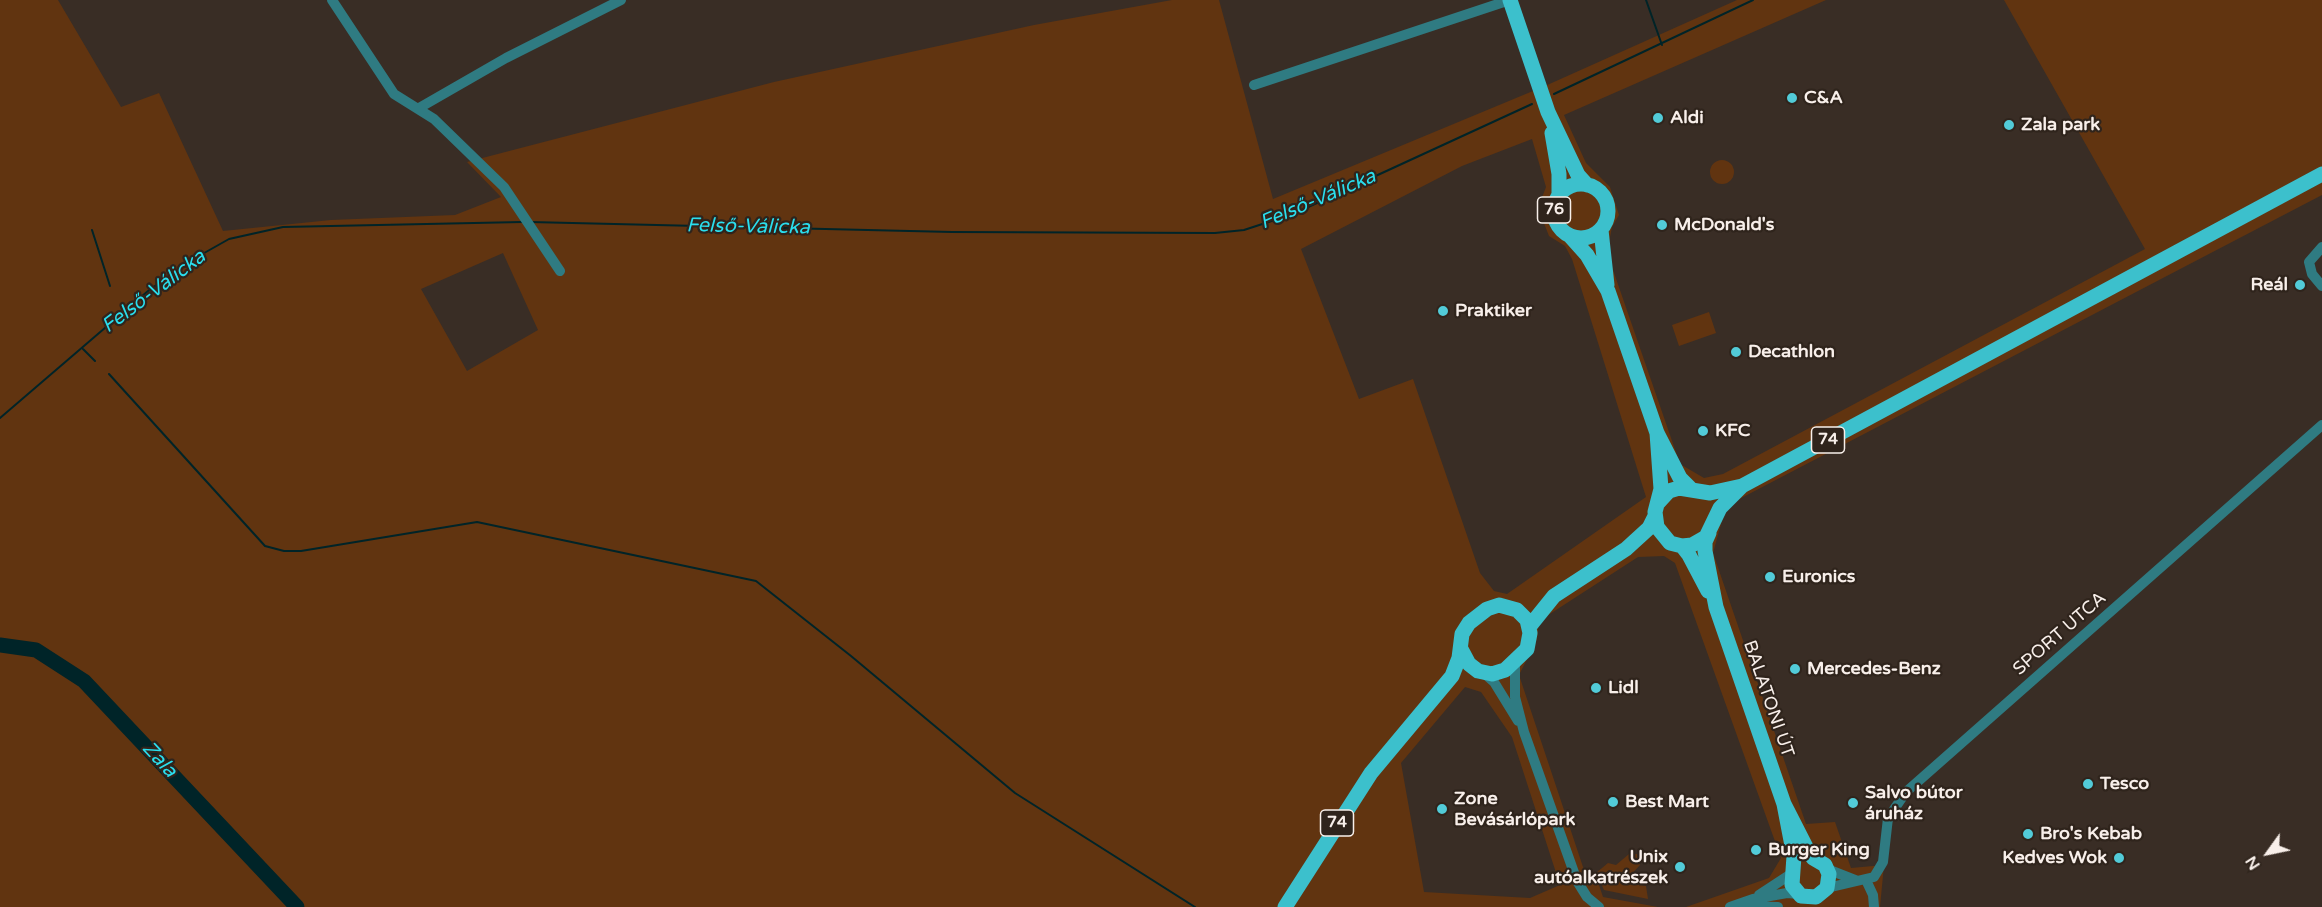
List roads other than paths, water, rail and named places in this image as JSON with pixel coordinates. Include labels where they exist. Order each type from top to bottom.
[{"type":"main road","name":"76","points":[[1510,0],[1548,112],[1578,175],[1587,185],[1599,191],[1606,201],[1608,213],[1601,230],[1608,291]]},
{"type":"main road","name":"76","points":[[1548,112],[1559,174],[1559,195],[1554,207],[1554,217],[1559,227],[1587,255],[1608,291],[1656,433],[1680,478],[1694,489]]},
{"type":"main road","name":"74","points":[[1285,907],[1371,773],[1406,728],[1452,676],[1461,649],[1462,634],[1476,616],[1491,607],[1512,608],[1554,596],[1626,549],[1649,528],[1669,491],[1694,489],[1710,493],[1742,486],[2322,174]]},
{"type":"main road","name":"76","points":[[1559,195],[1571,186],[1587,185]]},
{"type":"main road","name":"76","points":[[1570,236],[1584,238],[1601,230]]},
{"type":"main road","name":"76","points":[[1656,433],[1661,481],[1657,510]]},
{"type":"main road","name":"74","points":[[1626,549],[1667,541],[1682,546],[1697,544],[1711,526],[1720,508],[1742,486]]},
{"type":"main road","points":[[1694,489],[1711,505],[1711,526]]},
{"type":"main road","points":[[1657,510],[1657,527],[1667,541]]},
{"type":"main road","name":"BALATONI ÚT","points":[[1711,526],[1705,542],[1705,551],[1716,607],[1784,804],[1813,858],[1827,869]]},
{"type":"main road","name":"BALATONI ÚT","points":[[1682,546],[1716,607]]},
{"type":"main road","name":"74","points":[[1440,692],[1481,673],[1505,670],[1515,663],[1527,650],[1529,627],[1554,596]]},
{"type":"main road","points":[[1512,608],[1523,614],[1529,627]]},
{"type":"main road","points":[[1461,649],[1469,664],[1481,673]]},
{"type":"main road","name":"BALATONI ÚT","points":[[1784,804],[1793,870],[1792,885],[1805,899]]},
{"type":"main road","points":[[1793,870],[1804,859],[1813,858]]},
{"type":"main road","points":[[1824,907],[1826,889],[1830,879],[1827,869]]},
{"type":"main road","points":[[1805,899],[1816,897],[1826,889]]},
{"type":"street","points":[[332,0],[394,94],[419,108],[471,153],[504,187],[521,216],[560,271]]},
{"type":"street","points":[[419,108],[506,58],[621,0]]},
{"type":"street","points":[[1254,85],[1510,0]]},
{"type":"street","points":[[2322,248],[2309,262],[2312,274],[2322,286]]},
{"type":"street","name":"SPORT UTCA","points":[[1861,880],[1879,871],[1883,862],[1888,818],[1906,792],[2322,426]]},
{"type":"street","points":[[1515,663],[1515,697],[1524,732],[1581,890],[1599,907]]},
{"type":"street","points":[[1481,673],[1499,690],[1524,732]]},
{"type":"street","points":[[1827,869],[1861,880],[1874,895],[1874,907]]},
{"type":"street","points":[[1754,899],[1793,870]]},
{"type":"street","points":[[1826,889],[1861,880]]},
{"type":"street","points":[[1731,907],[1754,899],[1787,893],[1805,899]]},
{"type":"street","points":[[1731,907],[1778,907]]},
{"type":"waterway","points":[[1646,0],[1662,45]]},
{"type":"waterway","name":"Felső-Válicka","points":[[1554,94],[1753,0]]},
{"type":"waterway","name":"Felső-Válicka","points":[[530,222],[952,232],[1215,233],[1244,230],[1293,214],[1532,104]]},
{"type":"waterway","name":"Felső-Válicka","points":[[0,418],[148,291],[190,261],[229,239],[283,227],[522,222]]},
{"type":"waterway","points":[[92,230],[110,286]]},
{"type":"waterway","points":[[83,349],[95,361]]},
{"type":"waterway","points":[[109,374],[265,546],[284,551],[301,551],[477,522],[756,581],[851,656],[1015,793],[1195,907]]},
{"type":"waterway","name":"Zala","points":[[0,645],[36,650],[84,681],[297,907]]},
{"type":"place","name":"C&A","points":[[1792,98]]},
{"type":"place","name":"Aldi","points":[[1658,118]]},
{"type":"place","name":"Zala park","points":[[2009,125]]},
{"type":"place","name":"McDonald's","points":[[1662,225]]},
{"type":"place","name":"Reál","points":[[2300,285]]},
{"type":"place","name":"Praktiker","points":[[1443,311]]},
{"type":"place","name":"Decathlon","points":[[1736,352]]},
{"type":"place","name":"KFC","points":[[1703,431]]},
{"type":"place","name":"Euronics","points":[[1770,577]]},
{"type":"place","name":"Mercedes-Benz","points":[[1795,669]]},
{"type":"place","name":"Lidl","points":[[1596,688]]},
{"type":"place","name":"Tesco","points":[[2088,784]]},
{"type":"place","name":"Best Mart","points":[[1613,802]]},
{"type":"place","name":"Salvo bútor áruház","points":[[1853,803]]},
{"type":"place","name":"Zone Bevásárlópark","points":[[1442,809]]},
{"type":"place","name":"Bro's Kebab","points":[[2028,834]]},
{"type":"place","name":"Burger King","points":[[1756,850]]},
{"type":"place","name":"Kedves Wok","points":[[2119,858]]},
{"type":"place","name":"Unix autóalkatrészek","points":[[1680,867]]}]
